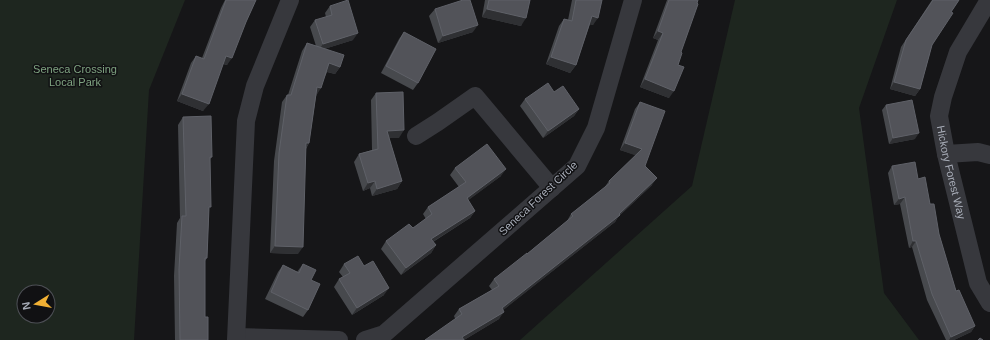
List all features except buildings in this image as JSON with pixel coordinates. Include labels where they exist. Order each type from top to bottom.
[{"type":"street","points":[[290,0],[255,86],[246,122],[237,339],[339,340]]},
{"type":"street","name":"Seneca Forest Circle","points":[[365,340],[384,334],[577,166],[596,128],[633,0]]},
{"type":"street","name":"Hickory Forest Way","points":[[989,0],[958,52],[943,97],[939,116],[946,154],[978,283],[990,303]]},
{"type":"street","points":[[416,136],[475,96],[552,188]]},
{"type":"street","points":[[946,154],[978,152],[990,155]]},
{"type":"green space","name":"Seneca Crossing Local Park","points":[[0,0],[185,0],[149,90],[134,340],[0,340]]},
{"type":"green space","points":[[735,0],[897,0],[859,108],[884,293],[919,340],[520,340],[692,186]]}]
